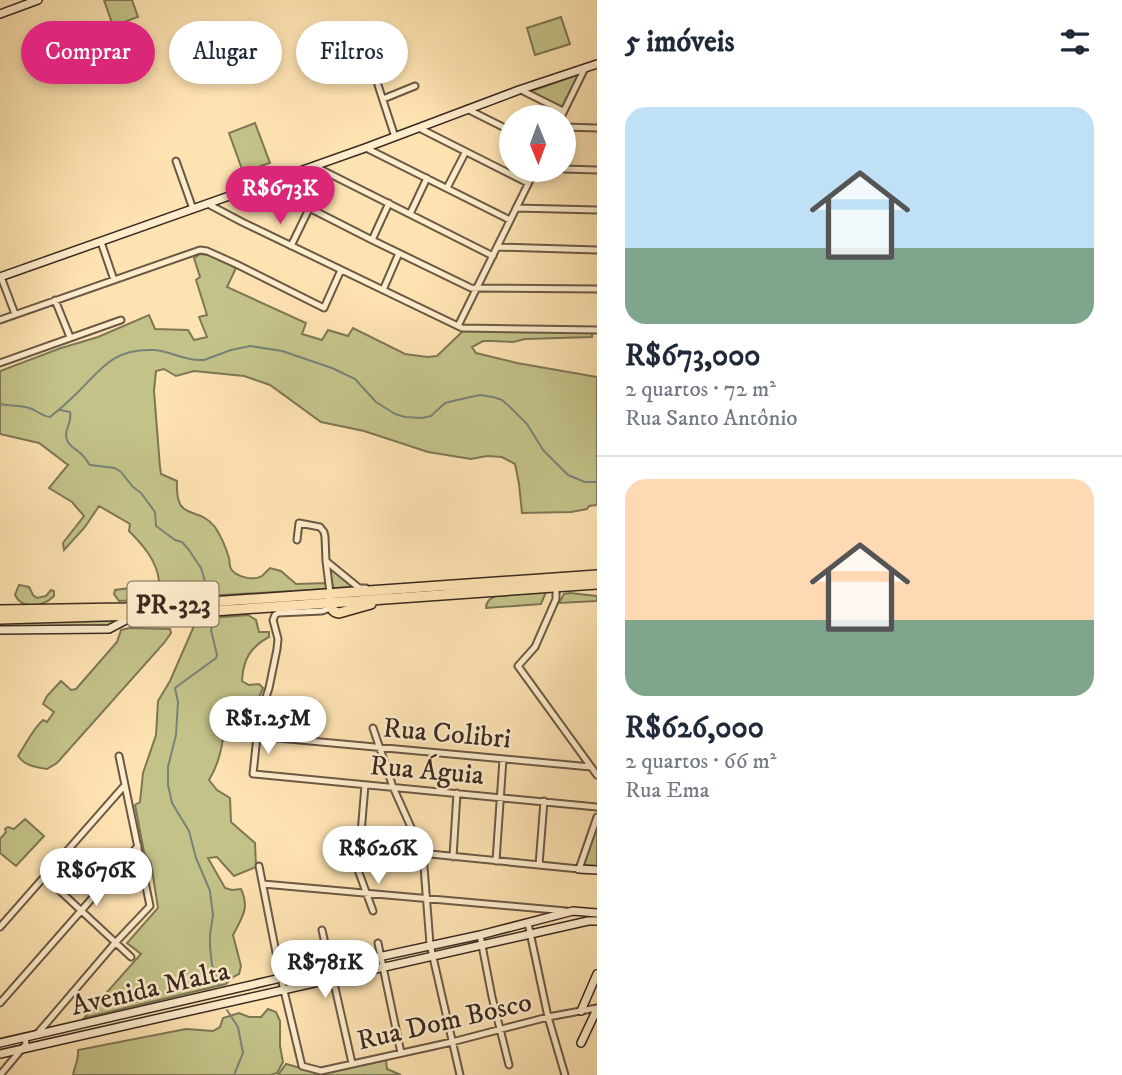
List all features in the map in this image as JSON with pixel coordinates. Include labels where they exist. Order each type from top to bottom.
[{"type":"highway","points":[[597,575],[380,590],[333,597],[330,601],[335,612],[339,613],[365,605],[439,595],[597,584]]},
{"type":"highway","name":"PR-323","points":[[0,620],[171,614],[330,601]]},
{"type":"highway","name":"PR-323","points":[[0,610],[330,601]]},
{"type":"street","points":[[0,14],[38,0]]},
{"type":"street","points":[[15,314],[0,277],[597,64]]},
{"type":"street","points":[[566,105],[585,68]]},
{"type":"street","points":[[378,85],[395,137]]},
{"type":"street","points":[[383,99],[415,86]]},
{"type":"street","points":[[521,90],[547,105]]},
{"type":"street","points":[[467,110],[499,125]]},
{"type":"street","points":[[576,127],[597,128]]},
{"type":"street","points":[[419,128],[528,183],[458,326]]},
{"type":"street","points":[[365,148],[510,220]]},
{"type":"street","points":[[447,188],[465,153]]},
{"type":"street","points":[[176,161],[193,209]]},
{"type":"street","points":[[314,166],[493,256]]},
{"type":"street","points":[[576,169],[597,170]]},
{"type":"street","points":[[410,214],[427,178]]},
{"type":"street","points":[[262,184],[471,288],[597,289]]},
{"type":"street","points":[[372,240],[388,203]]},
{"type":"street","points":[[208,204],[462,328],[597,330]]},
{"type":"street","points":[[516,208],[597,210]]},
{"type":"street","points":[[291,246],[309,209]]},
{"type":"street","points":[[100,242],[114,280]]},
{"type":"street","points":[[497,247],[597,250]]},
{"type":"street","points":[[0,320],[200,250],[236,264],[324,308],[341,270]]},
{"type":"street","points":[[383,290],[399,253]]},
{"type":"street","points":[[55,300],[70,337]]},
{"type":"street","points":[[0,363],[121,320]]},
{"type":"street","points":[[273,620],[278,613],[322,611],[330,601],[324,532],[320,527],[299,523],[297,540]]},
{"type":"street","points":[[326,561],[359,587],[380,590]]},
{"type":"street","points":[[556,587],[556,599],[535,647],[518,666],[597,775]]},
{"type":"street","points":[[256,736],[278,649],[273,620],[264,608]]},
{"type":"street","points":[[0,630],[113,628],[126,620],[157,619],[171,614]]},
{"type":"street","points":[[373,727],[393,787],[423,855],[430,944],[460,1074]]},
{"type":"street","name":"Rua Colibri","points":[[256,736],[591,767]]},
{"type":"street","name":"Rua Águia","points":[[256,736],[253,774],[597,807]]},
{"type":"street","points":[[36,1035],[150,906],[119,756]]},
{"type":"street","points":[[496,861],[503,759]]},
{"type":"street","points":[[0,927],[125,785]]},
{"type":"street","points":[[365,785],[358,870],[373,911]]},
{"type":"street","points":[[453,857],[457,793]]},
{"type":"street","points":[[539,864],[544,802]]},
{"type":"street","points":[[579,869],[597,817]]},
{"type":"street","points":[[0,1003],[138,846]]},
{"type":"street","points":[[360,847],[597,870]]},
{"type":"street","points":[[258,866],[284,990]]},
{"type":"street","points":[[45,877],[131,957]]},
{"type":"street","points":[[263,884],[573,911]]},
{"type":"street","name":"Avenida Malta","points":[[0,1043],[430,944],[480,935],[573,911],[597,913]]},
{"type":"street","name":"Avenida Malta","points":[[0,1054],[597,921]]},
{"type":"street","points":[[528,923],[548,1017],[565,1075]]},
{"type":"street","points":[[322,930],[352,1063]]},
{"type":"street","points":[[480,935],[509,1065]]},
{"type":"street","points":[[377,943],[401,1053]]},
{"type":"street","points":[[580,1011],[597,974]]},
{"type":"street","name":"Rua Dom Bosco","points":[[284,990],[302,1066],[321,1071],[452,1042],[548,1017],[597,1009]]},
{"type":"street","points":[[581,1043],[597,1009]]},
{"type":"street","points":[[0,1075],[23,1049],[26,1044],[25,1037]]},
{"type":"green space","points":[[104,0],[132,0],[138,17],[127,21],[111,21]]},
{"type":"green space","points":[[561,17],[570,44],[535,55],[527,28]]},
{"type":"green space","points":[[580,74],[564,105],[556,105],[529,92]]},
{"type":"green space","points":[[255,123],[270,163],[243,172],[229,133]]},
{"type":"green space","points":[[200,254],[209,255],[236,268],[227,287],[306,323],[302,334],[322,340],[328,330],[348,336],[353,328],[405,354],[427,357],[437,356],[463,331],[592,332],[592,337],[483,341],[472,347],[476,353],[517,363],[597,377],[597,505],[571,512],[522,513],[515,464],[502,457],[471,459],[428,452],[364,431],[321,422],[270,385],[244,376],[194,371],[176,376],[164,369],[156,371],[154,391],[160,467],[161,474],[177,481],[177,494],[183,508],[208,520],[215,527],[233,572],[250,578],[262,576],[270,568],[281,571],[296,584],[327,583],[326,589],[119,601],[114,594],[115,590],[153,585],[159,581],[152,560],[129,531],[130,524],[99,506],[85,527],[64,550],[63,543],[84,516],[72,502],[49,488],[68,465],[39,443],[0,434],[0,371],[98,337],[149,315],[155,329],[188,330],[194,340],[207,337],[199,317],[207,315],[196,280],[200,277],[194,258]]},
{"type":"green space","points":[[329,567],[353,587],[333,588]]},
{"type":"green space","points":[[19,585],[29,587],[37,598],[46,596],[51,590],[54,591],[54,596],[44,603],[28,605],[18,600],[15,595]]},
{"type":"green space","points":[[546,592],[541,604],[486,608],[489,600],[496,596]]},
{"type":"green space","points":[[564,594],[597,596],[597,601],[559,603]]},
{"type":"green space","points":[[248,615],[256,620],[259,632],[269,632],[269,637],[249,655],[242,681],[249,685],[259,684],[263,688],[250,718],[225,722],[220,752],[209,780],[217,790],[230,798],[231,822],[255,843],[256,867],[234,876],[217,857],[208,858],[225,888],[241,889],[244,896],[244,913],[233,935],[241,966],[239,974],[226,984],[84,1018],[141,954],[127,943],[158,908],[151,863],[144,852],[135,805],[140,802],[143,773],[156,735],[158,701],[170,681],[197,619]]},
{"type":"green space","points":[[119,620],[110,626],[0,627],[0,622]]},
{"type":"green space","points":[[170,629],[171,633],[57,763],[47,769],[24,762],[18,756],[36,728],[43,720],[47,722],[54,712],[43,704],[47,696],[61,681],[71,690],[76,689],[117,642],[121,630]]},
{"type":"green space","points":[[25,819],[44,836],[16,866],[0,853],[0,839],[6,832],[5,829],[14,829]]},
{"type":"green space","points":[[597,823],[597,866],[584,865],[583,863]]},
{"type":"green space","points":[[268,1009],[276,1012],[280,1021],[283,1062],[277,1073],[73,1075],[78,1050],[186,1029],[213,1031],[220,1027],[223,1018],[239,1013],[249,1017],[261,1017]]},
{"type":"green space","points":[[386,1060],[387,1069],[401,1075],[278,1075],[286,1064],[322,1074]]},
{"type":"waterway","points":[[0,404],[26,407],[50,417],[108,362],[128,353],[154,350],[204,360],[250,346],[282,351],[332,368],[355,379],[376,402],[405,417],[431,416],[445,403],[480,395],[502,400],[527,424],[543,450],[568,475],[585,482],[597,482]]},
{"type":"waterway","points":[[60,410],[70,412],[66,434],[70,445],[81,453],[90,465],[115,468],[121,472],[155,512],[156,526],[182,542],[189,550],[201,568],[207,588]]},
{"type":"waterway","points":[[214,623],[211,630],[216,658],[175,688],[178,702],[176,735],[168,767],[168,785],[172,803],[189,831],[196,858],[210,891],[213,915],[210,947],[219,986]]},
{"type":"waterway","points":[[227,1010],[238,1027],[243,1053],[234,1075]]},
{"type":"waterway","points":[[368,1075],[375,1075]]}]
